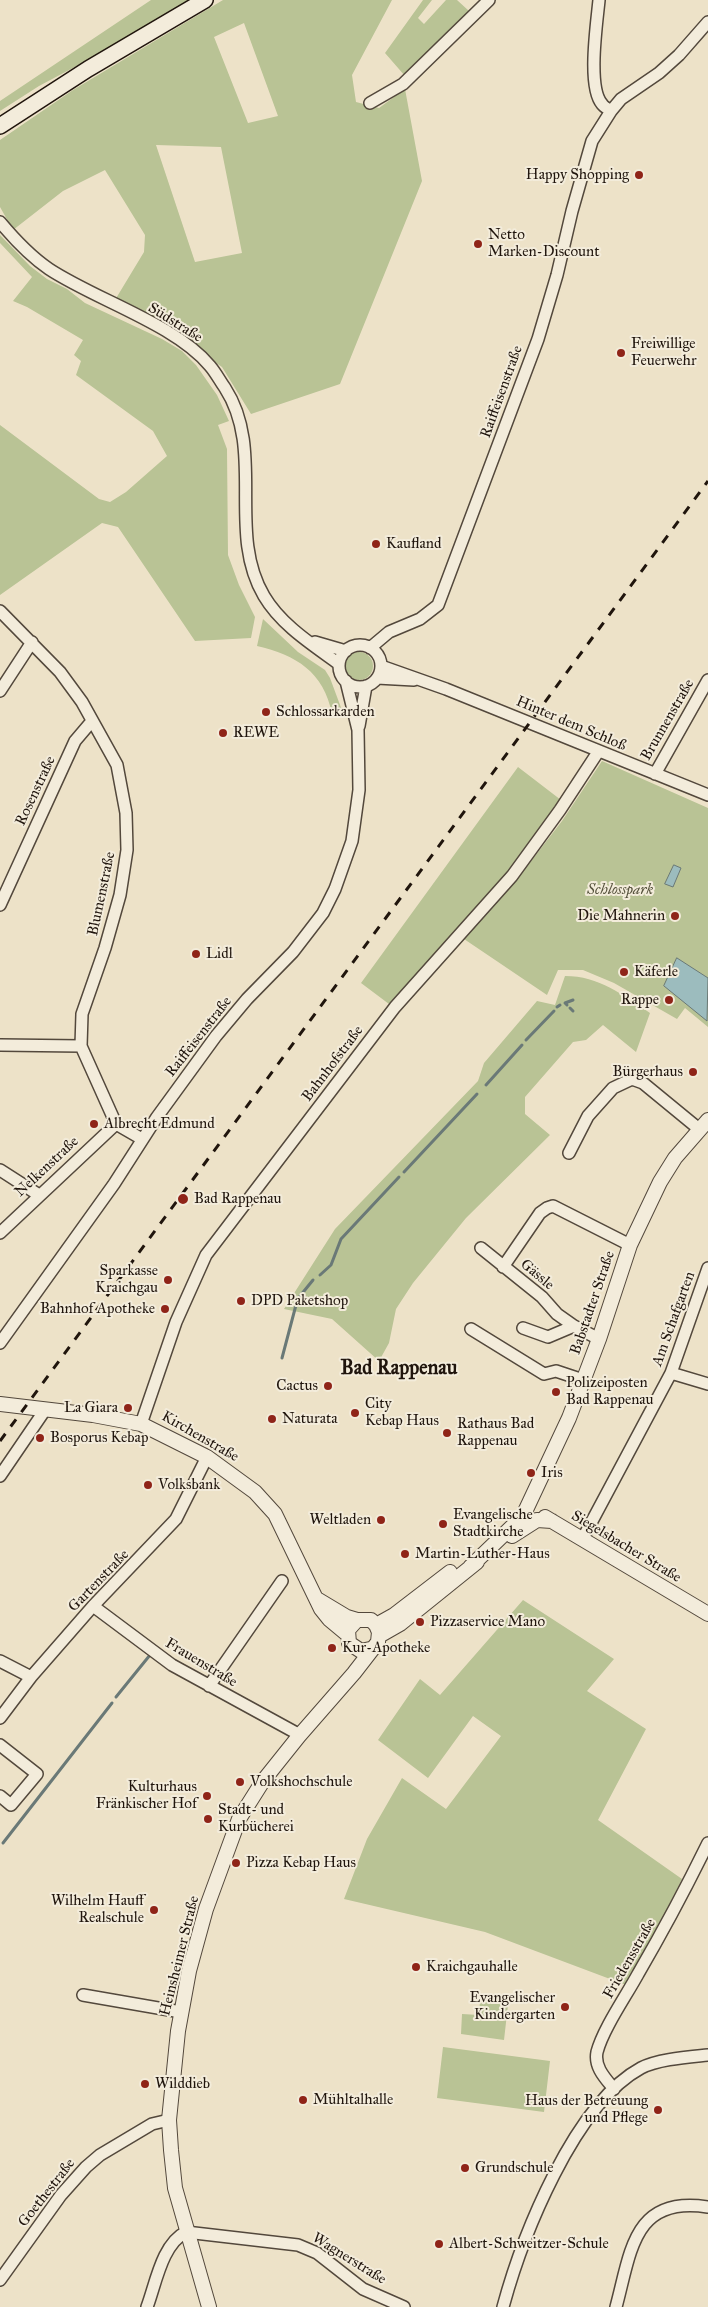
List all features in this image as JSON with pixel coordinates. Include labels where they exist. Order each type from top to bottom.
[{"type":"main road","points":[[0,126],[88,69],[205,0]]},
{"type":"street","points":[[370,103],[404,84],[489,0]]},
{"type":"street","points":[[599,0],[594,55],[595,87],[601,103],[611,111]]},
{"type":"street","name":"Raiffeisenstraße","points":[[370,648],[389,632],[420,619],[438,605],[538,339],[557,276],[592,141],[611,111],[622,99],[659,73],[679,55],[708,22]]},
{"type":"street","name":"Südstraße","points":[[0,222],[26,251],[50,269],[160,329],[184,344],[210,366],[226,390],[236,410],[241,428],[246,471],[245,523],[248,553],[254,576],[264,597],[282,618],[339,664]]},
{"type":"street","name":"Blumenstraße","points":[[0,611],[60,672],[82,702],[117,765],[126,814],[127,850],[120,895],[105,948],[82,1014],[82,1046],[116,1124]]},
{"type":"street","name":"Südstraße","points":[[306,639],[346,651]]},
{"type":"street","points":[[0,691],[32,642]]},
{"type":"street","points":[[339,664],[346,651],[357,646],[370,648],[378,655],[380,666],[377,678],[366,686],[355,686],[346,681]]},
{"type":"street","name":"Raiffeisenstraße","points":[[339,664],[346,681],[358,730]]},
{"type":"street","name":"Hinter dem Schloß","points":[[380,666],[423,680],[708,795]]},
{"type":"street","name":"Hinter dem Schloß","points":[[377,678],[423,680]]},
{"type":"street","name":"Brunnenstraße","points":[[655,774],[708,680]]},
{"type":"street","name":"Raiffeisenstraße","points":[[0,1343],[114,1184],[142,1140],[238,1008],[293,952],[323,913],[335,890],[352,841],[359,790],[358,730],[366,686]]},
{"type":"street","name":"Rosenstraße","points":[[0,905],[75,741],[92,721]]},
{"type":"street","name":"Bahnhofstraße","points":[[141,1424],[176,1322],[206,1255],[395,1007],[512,876],[560,810],[598,752]]},
{"type":"street","points":[[0,1045],[82,1046]]},
{"type":"street","points":[[568,1153],[588,1116],[612,1088],[632,1079],[644,1083],[703,1124]]},
{"type":"street","points":[[116,1124],[142,1140]]},
{"type":"street","name":"Nelkenstraße","points":[[0,1233],[39,1194],[116,1124]]},
{"type":"street","name":"Babstadter Straße","points":[[527,1508],[569,1418],[630,1245],[660,1182],[675,1158],[703,1124]]},
{"type":"street","points":[[0,1170],[39,1194]]},
{"type":"street","points":[[503,1267],[540,1213],[553,1206],[630,1245]]},
{"type":"street","name":"Gässle","points":[[481,1248],[542,1297],[557,1314],[598,1339]]},
{"type":"street","name":"Am Schafgarten","points":[[583,1538],[671,1373],[708,1268]]},
{"type":"street","points":[[523,1328],[548,1337],[574,1326]]},
{"type":"street","points":[[471,1329],[544,1374],[556,1371],[583,1380]]},
{"type":"street","points":[[671,1373],[708,1384]]},
{"type":"street","name":"Kirchenstraße","points":[[0,1404],[141,1424],[207,1457],[255,1492],[275,1514],[317,1599],[329,1619],[350,1640]]},
{"type":"street","points":[[0,1476],[45,1410]]},
{"type":"street","name":"Gartenstraße","points":[[0,1718],[31,1677],[94,1606],[176,1519],[207,1457]]},
{"type":"street","name":"Siegelsbacher Straße","points":[[527,1508],[583,1538],[708,1614]]},
{"type":"street","name":"Heinsheimer Straße","points":[[470,1567],[517,1523],[527,1508]]},
{"type":"street","name":"Heinsheimer Straße","points":[[209,2307],[186,2232],[175,2188],[170,2120],[181,2012],[198,1938],[232,1836],[263,1780],[361,1665],[370,1649],[378,1642],[378,1630],[397,1620],[437,1588],[527,1508]]},
{"type":"street","name":"Heinsheimer Straße","points":[[454,1574],[470,1567],[527,1525],[537,1520],[552,1520]]},
{"type":"street","points":[[209,1686],[282,1580]]},
{"type":"street","points":[[317,1599],[347,1618],[357,1620]]},
{"type":"street","name":"Frauenstraße","points":[[94,1606],[148,1648],[209,1686],[300,1735]]},
{"type":"street","points":[[370,1649],[361,1651],[350,1640],[350,1626],[357,1620],[364,1618],[378,1630]]},
{"type":"street","name":"Heinsheimer Straße","points":[[348,1679],[353,1662],[350,1640]]},
{"type":"street","points":[[0,1661],[31,1677]]},
{"type":"street","points":[[0,1745],[37,1774],[11,1805],[0,1796]]},
{"type":"street","name":"Friedensstraße","points":[[614,2089],[604,2078],[597,2065],[597,2053],[612,2021],[675,1910],[708,1843]]},
{"type":"street","points":[[82,1994],[181,2012]]},
{"type":"street","points":[[503,2307],[513,2272],[562,2160],[586,2121],[614,2089],[642,2067],[708,2055]]},
{"type":"street","name":"Goethestraße","points":[[0,2280],[5,2265],[86,2167],[100,2155],[152,2124],[170,2120]]},
{"type":"street","points":[[616,2307],[634,2242],[649,2217],[674,2208],[697,2205],[708,2207]]},
{"type":"street","points":[[147,2307],[168,2249],[178,2236],[186,2232]]},
{"type":"street","name":"Wagnerstraße","points":[[186,2232],[298,2245],[318,2253],[363,2289],[404,2307]]},
{"type":"green space","points":[[151,0],[191,0],[116,45],[39,86],[0,111],[0,101]]},
{"type":"green space","points":[[223,0],[392,0],[352,75],[356,102],[379,108],[405,89],[422,181],[340,384],[251,414],[222,367],[151,318],[115,300],[144,252],[145,235],[105,170],[63,191],[13,230],[0,207],[0,140],[73,90]],"holes":[[[244,23],[278,116],[248,123],[214,37]],[[156,145],[221,147],[242,253],[195,262]]]},
{"type":"green space","points":[[423,0],[432,0],[418,18],[424,24],[446,0],[457,0],[469,11],[405,76],[385,53]]},
{"type":"green space","points":[[0,235],[30,266],[47,279],[67,289],[85,303],[162,339],[182,351],[196,365],[217,395],[229,421],[218,425],[227,449],[228,555],[239,585],[255,617],[251,638],[195,641],[118,527],[102,523],[0,595],[0,425],[99,499],[110,502],[126,492],[167,456],[153,431],[76,375],[81,361],[74,355],[83,340],[27,307],[13,301],[32,277],[0,243]]},
{"type":"green space","points":[[263,619],[298,652],[325,670],[330,678],[343,713],[332,714],[328,699],[315,676],[296,660],[257,646]]},
{"type":"green space","points":[[359,652],[369,656],[373,666],[369,676],[359,680],[349,676],[345,666],[349,656]]},
{"type":"green space","name":"Schlosspark","points":[[602,761],[708,808],[708,1027],[685,1008],[677,1019],[614,983],[583,970],[558,970],[547,995],[464,939],[518,878],[562,821]]},
{"type":"green space","points":[[518,767],[561,800],[509,871],[389,1004],[361,983]]},
{"type":"green space","points":[[565,976],[589,979],[600,983],[620,993],[650,1013],[636,1052],[603,1025],[586,1040],[573,1042],[525,1097],[525,1114],[550,1135],[466,1218],[413,1283],[396,1309],[389,1343],[379,1361],[332,1319],[284,1309],[335,1229],[478,1081],[484,1063],[537,1001],[555,1005]]},
{"type":"green space","points":[[523,1600],[614,1659],[587,1691],[646,1729],[598,1820],[682,1879],[633,1977],[626,1985],[485,1932],[344,1899],[367,1839],[402,1778],[446,1809],[501,1736],[473,1716],[428,1778],[378,1740],[420,1679],[440,1695]]},
{"type":"green space","points":[[480,2001],[508,2005],[504,2040],[461,2034],[462,2014],[479,2015]]},
{"type":"green space","points":[[443,2047],[550,2061],[544,2112],[437,2098]]},
{"type":"water","points":[[674,865],[681,868],[673,887],[665,884]]},
{"type":"water","points":[[677,958],[708,978],[707,1021],[664,986]]},
{"type":"waterway","points":[[567,1005],[565,1003],[573,1000]]},
{"type":"waterway","points":[[570,1008],[573,1011]]},
{"type":"waterway","points":[[526,1040],[554,1011]]},
{"type":"waterway","points":[[486,1085],[522,1045]]},
{"type":"waterway","points":[[404,1172],[477,1094]]},
{"type":"waterway","points":[[320,1275],[331,1265],[341,1239],[399,1177]]},
{"type":"waterway","points":[[300,1296],[313,1280]]},
{"type":"waterway","points":[[282,1358],[296,1305]]},
{"type":"waterway","points":[[116,1697],[150,1655]]},
{"type":"waterway","points":[[3,1843],[112,1703]]},
{"type":"railway","points":[[0,1441],[708,481]]},
{"type":"place","name":"Happy Shopping","points":[[639,175]]},
{"type":"place","name":"Netto Marken-Discount","points":[[478,244]]},
{"type":"place","name":"Freiwillige Feuerwehr","points":[[621,353]]},
{"type":"place","name":"Kaufland","points":[[376,544]]},
{"type":"place","name":"Schlossarkarden","points":[[266,712]]},
{"type":"place","name":"REWE","points":[[223,733]]},
{"type":"place","name":"Die Mahnerin","points":[[675,916]]},
{"type":"place","name":"Lidl","points":[[196,954]]},
{"type":"place","name":"Käferle","points":[[624,972]]},
{"type":"place","name":"Rappe","points":[[669,1000]]},
{"type":"place","name":"Bürgerhaus","points":[[693,1072]]},
{"type":"place","name":"Albrecht Edmund","points":[[94,1124]]},
{"type":"place","name":"Bad Rappenau","points":[[183,1199]]},
{"type":"place","name":"Sparkasse Kraichgau","points":[[168,1280]]},
{"type":"place","name":"DPD Paketshop","points":[[241,1301]]},
{"type":"place","name":"Bahnhof Apotheke","points":[[165,1309]]},
{"type":"place","name":"Cactus","points":[[328,1386]]},
{"type":"place","name":"Polizeiposten Bad Rappenau","points":[[556,1392]]},
{"type":"place","name":"La Giara","points":[[128,1408]]},
{"type":"place","name":"City Kebap Haus","points":[[355,1413]]},
{"type":"place","name":"Naturata","points":[[272,1419]]},
{"type":"place","name":"Rathaus Bad Rappenau","points":[[447,1433]]},
{"type":"place","name":"Bosporus Kebap","points":[[40,1438]]},
{"type":"place","name":"Iris","points":[[531,1473]]},
{"type":"place","name":"Volksbank","points":[[148,1485]]},
{"type":"place","name":"Weltladen","points":[[381,1520]]},
{"type":"place","name":"Evangelische Stadtkirche","points":[[443,1524]]},
{"type":"place","name":"Martin-Luther-Haus","points":[[405,1554]]},
{"type":"place","name":"Pizzaservice Mano","points":[[420,1622]]},
{"type":"place","name":"Kur-Apotheke","points":[[332,1648]]},
{"type":"place","name":"Volkshochschule","points":[[240,1782]]},
{"type":"place","name":"Kulturhaus Fränkischer Hof","points":[[207,1796]]},
{"type":"place","name":"Stadt- und Kurbücherei","points":[[208,1819]]},
{"type":"place","name":"Pizza Kebap Haus","points":[[236,1863]]},
{"type":"place","name":"Wilhelm Hauff Realschule","points":[[154,1910]]},
{"type":"place","name":"Kraichgauhalle","points":[[416,1967]]},
{"type":"place","name":"Evangelischer Kindergarten","points":[[565,2007]]},
{"type":"place","name":"Wilddieb","points":[[145,2084]]},
{"type":"place","name":"Mühltalhalle","points":[[303,2100]]},
{"type":"place","name":"Haus der Betreuung und Pflege","points":[[658,2110]]},
{"type":"place","name":"Grundschule","points":[[465,2168]]},
{"type":"place","name":"Albert-Schweitzer-Schule","points":[[439,2244]]},
{"type":"district","name":"Bad Rappenau","points":[[399,1369]]}]
